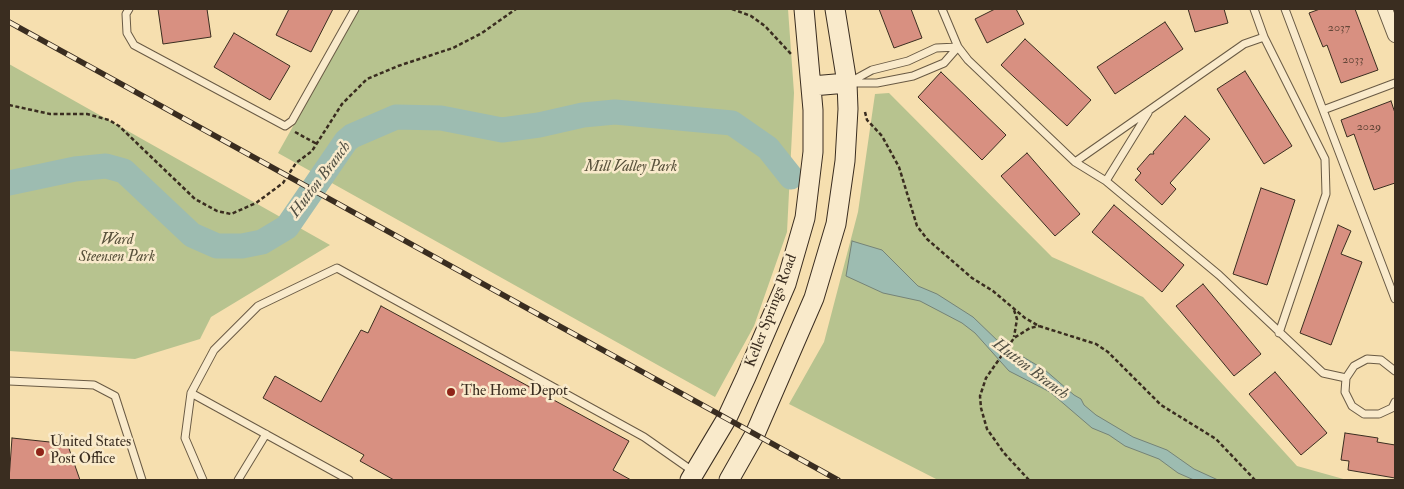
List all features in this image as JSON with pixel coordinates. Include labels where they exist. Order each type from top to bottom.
[{"type":"main road","name":"Keller Springs Road","points":[[694,478],[727,418],[789,274],[805,218],[812,152],[812,86],[804,9]]},
{"type":"main road","name":"Keller Springs Road","points":[[729,480],[755,434],[814,298],[836,224],[848,131],[847,84],[835,9]]},
{"type":"main road","points":[[812,86],[847,84]]},
{"type":"street","points":[[1385,9],[1395,35]]},
{"type":"lane","points":[[129,9],[126,14],[127,33],[134,46],[285,126],[292,120],[355,9]]},
{"type":"lane","points":[[942,9],[958,47],[968,60],[1075,162],[1106,181],[1219,275],[1322,373],[1346,378]]},
{"type":"lane","points":[[1254,9],[1264,37],[1325,159],[1326,194],[1279,333]]},
{"type":"lane","points":[[1285,9],[1395,299]]},
{"type":"lane","points":[[1075,162],[1244,44],[1264,37]]},
{"type":"lane","points":[[847,84],[876,83],[913,76],[944,63],[958,47]]},
{"type":"lane","points":[[847,84],[872,70],[908,61],[936,48],[958,47]]},
{"type":"lane","points":[[1323,110],[1395,83]]},
{"type":"lane","points":[[1106,181],[1150,110]]},
{"type":"lane","points":[[203,480],[185,438],[191,394],[214,350],[258,306],[337,268],[644,437],[694,478]]},
{"type":"lane","points":[[1395,371],[1381,360],[1367,359],[1354,366],[1346,378],[1345,392],[1352,406],[1364,414],[1379,414],[1392,408],[1395,402]]},
{"type":"lane","points":[[9,381],[94,385],[115,396],[142,480]]},
{"type":"lane","points":[[191,394],[349,480]]},
{"type":"lane","points":[[238,480],[266,434]]},
{"type":"path","points":[[732,9],[751,16],[765,26],[792,56]]},
{"type":"path","points":[[864,108],[868,120],[882,136],[899,167],[920,232],[972,278],[993,291],[1013,309],[1038,326],[1072,335],[1108,352],[1161,405],[1216,439],[1256,480]]},
{"type":"path","points":[[285,126],[317,144]]},
{"type":"path","points":[[1013,309],[1016,319],[1014,338]]},
{"type":"path","points":[[1029,480],[994,440],[983,419],[980,396],[983,386],[999,358],[1014,338],[1030,328],[1038,326]]},
{"type":"green space","name":"Mill Valley Park","points":[[359,9],[788,9],[794,93],[787,232],[754,326],[715,397],[278,153]]},
{"type":"green space","name":"Ward Steensen Park","points":[[9,64],[330,245],[211,317],[200,339],[135,359],[9,351]]},
{"type":"green space","points":[[889,93],[1052,257],[1143,297],[1297,466],[1347,480],[938,480],[789,404],[824,342],[858,212],[875,94]]},
{"type":"water","points":[[852,241],[882,250],[918,286],[937,294],[973,317],[1000,343],[1045,370],[1081,399],[1084,405],[1096,415],[1133,437],[1167,450],[1194,469],[1218,480],[1194,480],[1178,473],[1159,459],[1125,446],[1109,435],[1092,428],[1050,392],[1009,371],[975,333],[962,323],[920,301],[883,293],[846,276]]},
{"type":"building","points":[[158,9],[207,9],[211,37],[163,44]]},
{"type":"building","points":[[289,9],[333,9],[311,52],[276,35]]},
{"type":"building","points":[[879,9],[911,9],[922,38],[894,48]]},
{"type":"building","points":[[995,9],[1016,9],[1024,24],[987,43],[975,19]]},
{"type":"building","points":[[1188,9],[1224,9],[1228,23],[1195,32]]},
{"type":"building","points":[[1320,9],[1355,9],[1378,70],[1341,83],[1327,45],[1323,47],[1309,13]]},
{"type":"building","points":[[1165,22],[1183,49],[1115,94],[1097,67]]},
{"type":"building","points":[[234,33],[290,66],[270,100],[214,67]]},
{"type":"building","points":[[1025,39],[1091,100],[1067,126],[1001,65]]},
{"type":"building","points":[[1245,71],[1292,146],[1264,164],[1217,89]]},
{"type":"building","points":[[941,72],[1006,135],[982,160],[918,97]]},
{"type":"building","points":[[1391,101],[1395,113],[1395,183],[1374,190],[1354,134],[1347,137],[1341,120]]},
{"type":"building","points":[[1185,116],[1210,139],[1170,183],[1176,189],[1162,205],[1135,180],[1141,173],[1137,169],[1150,154],[1154,154],[1153,152]]},
{"type":"building","points":[[1027,153],[1080,214],[1055,236],[1001,176]]},
{"type":"building","points":[[1261,188],[1295,200],[1267,285],[1233,274]]},
{"type":"building","points":[[1114,205],[1184,265],[1162,292],[1092,232]]},
{"type":"building","points":[[1338,225],[1351,231],[1341,254],[1362,262],[1331,345],[1300,333]]},
{"type":"building","points":[[1203,284],[1261,354],[1234,376],[1176,306]]},
{"type":"building","name":"The Home Depot","points":[[381,306],[629,441],[613,470],[631,480],[394,480],[360,461],[364,455],[263,398],[275,376],[321,402],[361,330],[368,333]]},
{"type":"building","points":[[1275,372],[1327,433],[1301,455],[1249,394]]},
{"type":"building","points":[[1345,433],[1378,438],[1377,442],[1395,445],[1395,478],[1348,470],[1349,461],[1341,460]]},
{"type":"building","name":"United States Post Office","points":[[12,438],[59,443],[66,440],[80,480],[9,480]]},
{"type":"waterway","name":"Hutton Branch","points":[[9,183],[75,169],[106,166],[124,171],[192,235],[217,246],[242,246],[262,242],[287,227],[346,141],[352,136],[396,117],[441,118],[502,130],[539,125],[583,115],[615,112],[732,123],[768,148],[791,177]]},
{"type":"railway","points":[[9,22],[838,480]]},
{"type":"place","name":"The Home Depot","points":[[451,392]]},
{"type":"place","name":"United States Post Office","points":[[40,452]]}]
